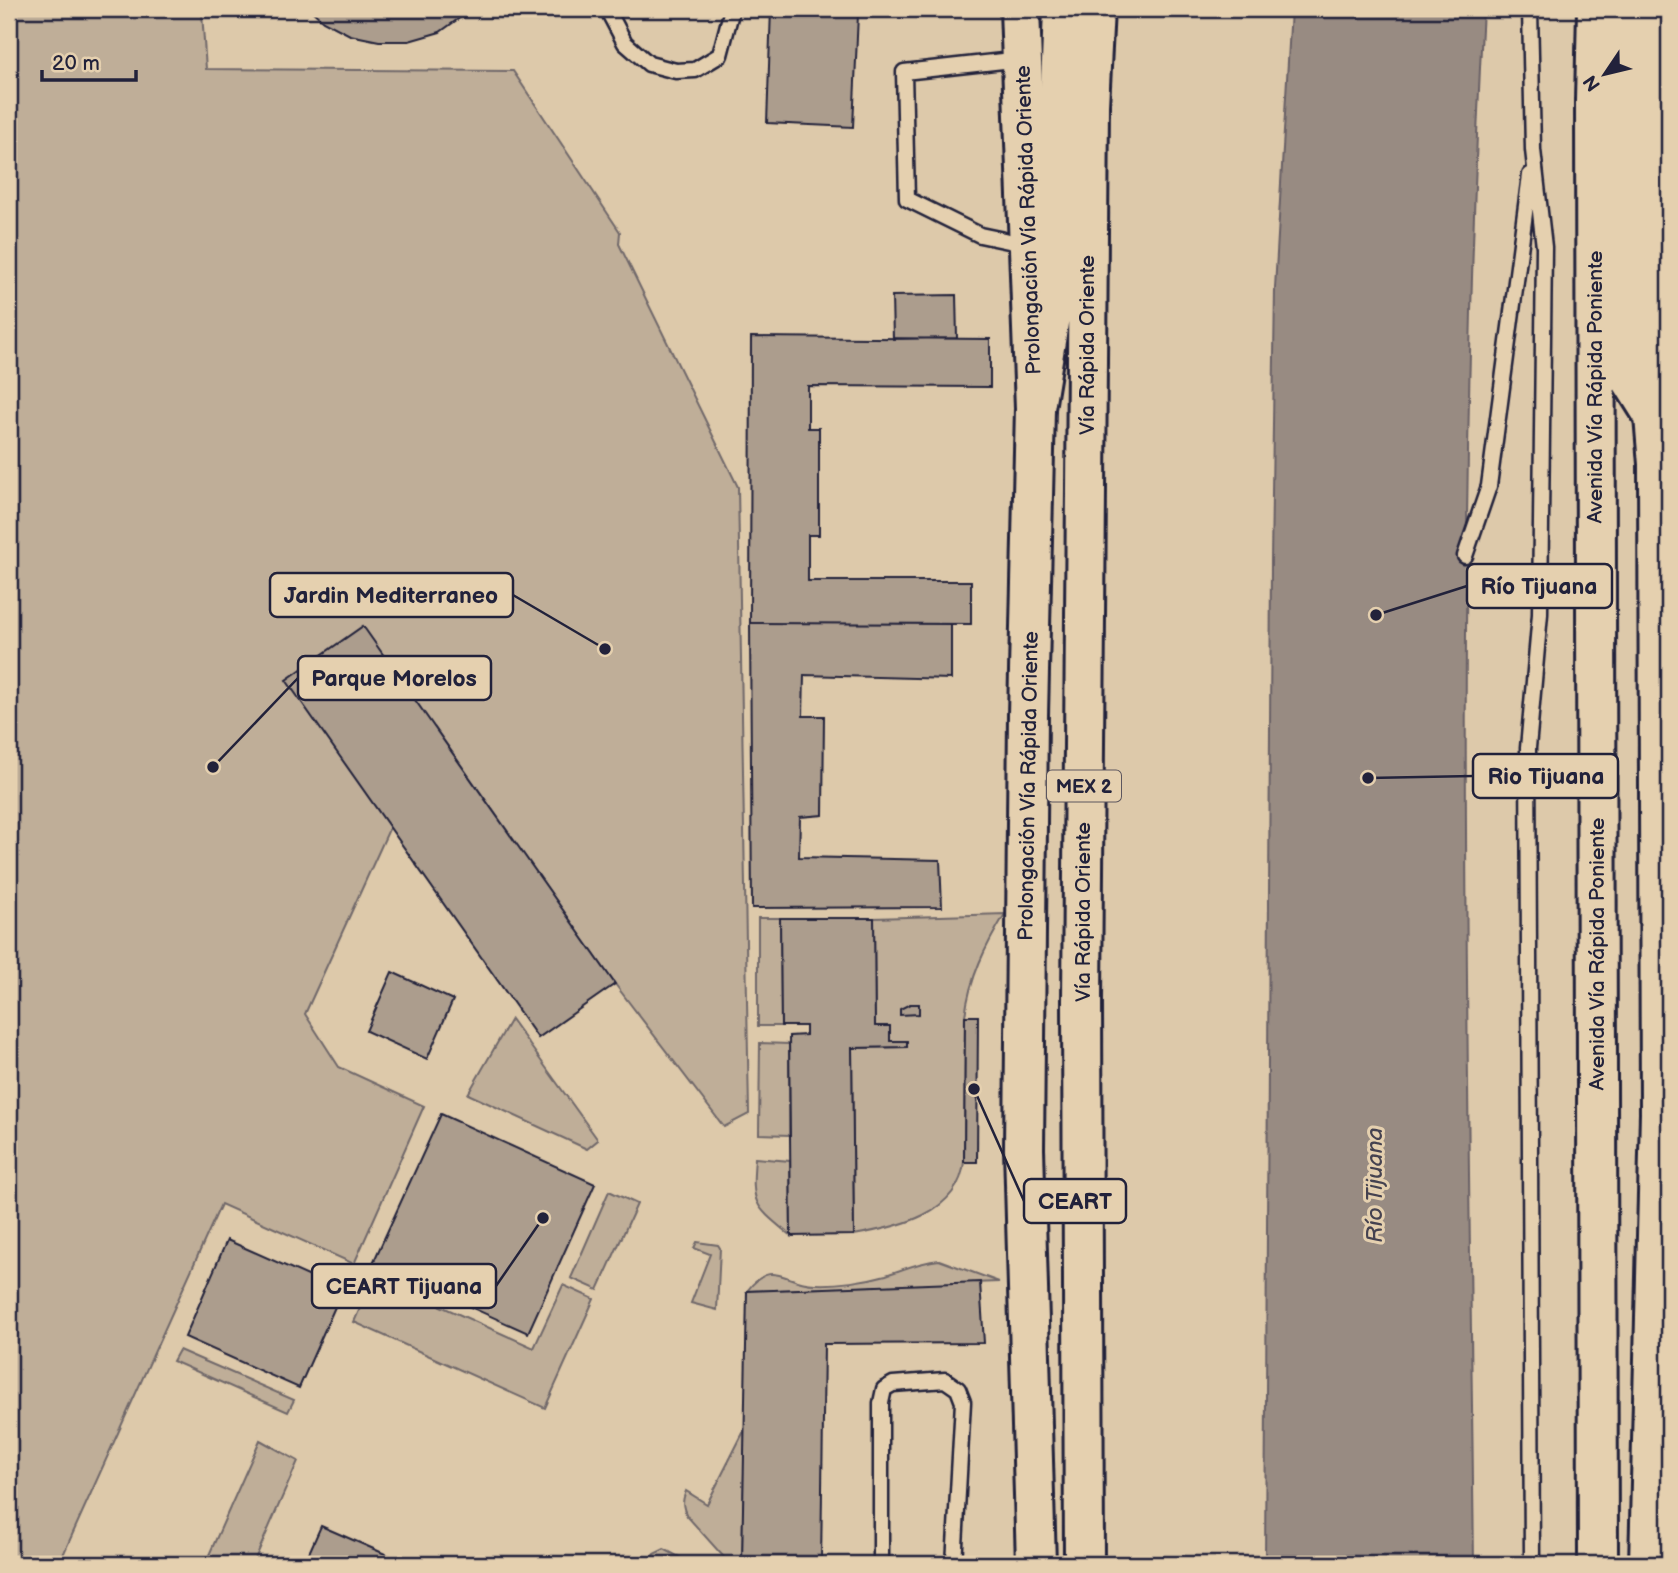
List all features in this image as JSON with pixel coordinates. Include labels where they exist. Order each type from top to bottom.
[{"type":"main road","name":"Prolongación Vía Rápida Oriente","points":[[1020,9],[1035,408],[1028,715],[1024,1149],[1036,1564]]},
{"type":"main road","points":[[1035,408],[1052,304],[1063,9]]},
{"type":"main road","name":"Vía Rápida Oriente","points":[[1084,1564],[1082,973],[1089,105],[1094,9]]},
{"type":"main road","name":"Avenida Vía Rápida Poniente","points":[[1597,9],[1595,170],[1598,1564]]},
{"type":"main road","points":[[1621,9],[1629,376],[1654,416]]},
{"type":"main road","points":[[1652,1560],[1661,1407],[1665,1112],[1658,464],[1654,416],[1655,9]]},
{"type":"lane","points":[[607,9],[625,43],[649,64],[676,71],[695,70],[720,55],[732,9]]},
{"type":"lane","points":[[1530,9],[1533,149],[1544,247],[1540,614],[1528,748],[1532,1564]]},
{"type":"lane","points":[[1023,59],[904,72],[907,199],[980,235],[1029,245]]},
{"type":"lane","points":[[1465,556],[1489,486],[1533,149]]},
{"type":"lane","points":[[881,1564],[881,1403],[884,1389],[893,1384],[945,1380],[958,1389],[963,1402],[954,1564]]},
{"type":"shaded area","points":[[9,9],[187,9],[202,13],[206,69],[513,71],[620,232],[619,244],[738,487],[749,1114],[724,1127],[615,984],[435,728],[305,1014],[339,1067],[424,1106],[354,1264],[221,1204],[59,1564],[9,1564]]},
{"type":"shaded area","points":[[1005,914],[979,963],[967,1002],[964,1162],[960,1180],[939,1206],[924,1215],[889,1228],[854,1235],[852,1048],[907,1047],[906,1041],[890,1041],[890,1026],[875,1026],[874,918]]},
{"type":"shaded area","points":[[758,918],[780,918],[781,1026],[758,1026]]},
{"type":"shaded area","points":[[511,1019],[598,1140],[587,1149],[468,1094]]},
{"type":"shaded area","points":[[760,1043],[789,1044],[789,1135],[759,1134]]},
{"type":"shaded area","points":[[755,1158],[790,1161],[791,1236],[758,1204],[754,1186]]},
{"type":"shaded area","points":[[609,1191],[637,1204],[598,1290],[571,1278]]},
{"type":"shaded area","points":[[697,1242],[718,1245],[720,1248],[717,1310],[691,1303],[710,1254],[694,1248]]},
{"type":"shaded area","points":[[939,1260],[999,1282],[747,1291],[756,1281],[772,1274],[804,1283],[842,1283],[878,1277]]},
{"type":"shaded area","points":[[374,1276],[534,1348],[563,1285],[594,1299],[545,1408],[354,1322]]},
{"type":"shaded area","points":[[179,1350],[294,1400],[288,1412],[173,1361]]},
{"type":"shaded area","points":[[745,1429],[742,1564],[730,1564],[687,1516],[683,1501],[686,1491],[707,1504]]},
{"type":"shaded area","points":[[260,1440],[298,1461],[253,1564],[205,1564]]},
{"type":"shaded area","points":[[664,1549],[681,1558],[685,1564],[650,1563],[654,1554]]},
{"type":"water","points":[[1291,9],[1483,9],[1474,203],[1466,592],[1467,981],[1474,1564],[1265,1564],[1275,288]]},
{"type":"building","points":[[310,9],[472,9],[440,32],[409,41],[379,41],[350,35],[323,21]]},
{"type":"building","points":[[771,9],[858,14],[853,127],[767,123]]},
{"type":"building","points":[[956,295],[957,338],[893,339],[892,296]]},
{"type":"building","points":[[751,337],[990,339],[990,387],[808,386],[808,428],[819,428],[819,535],[808,535],[808,581],[971,581],[971,624],[750,623]]},
{"type":"building","points":[[750,623],[951,624],[951,679],[804,675],[803,716],[824,716],[823,815],[800,817],[799,857],[940,860],[942,907],[752,908]]},
{"type":"building","points":[[363,626],[615,984],[538,1038],[286,680]]},
{"type":"building","points":[[780,918],[874,918],[875,1026],[890,1026],[890,1041],[907,1041],[907,1047],[852,1048],[854,1235],[791,1236],[789,1036],[806,1035],[806,1026],[781,1026]]},
{"type":"building","points":[[392,972],[453,1000],[427,1059],[366,1031]]},
{"type":"building","points":[[910,1004],[919,1004],[919,1014],[900,1015],[900,1009]]},
{"type":"building","points":[[965,1016],[978,1016],[977,1162],[964,1162]]},
{"type":"building","points":[[441,1114],[595,1184],[528,1333],[373,1263]]},
{"type":"building","points":[[227,1240],[342,1291],[299,1388],[185,1337]]},
{"type":"building","points":[[980,1282],[984,1343],[824,1344],[821,1564],[742,1564],[747,1291]]},
{"type":"building","points":[[321,1526],[408,1564],[304,1564]]},
{"type":"place","name":"Río Tijuana","points":[[1376,615]]},
{"type":"place","name":"Jardin Mediterraneo","points":[[605,649]]},
{"type":"place","name":"Parque Morelos","points":[[213,767]]},
{"type":"place","name":"Rio Tijuana","points":[[1368,778]]},
{"type":"place","name":"CEART","points":[[974,1089]]},
{"type":"place","name":"CEART Tijuana","points":[[543,1218]]}]
